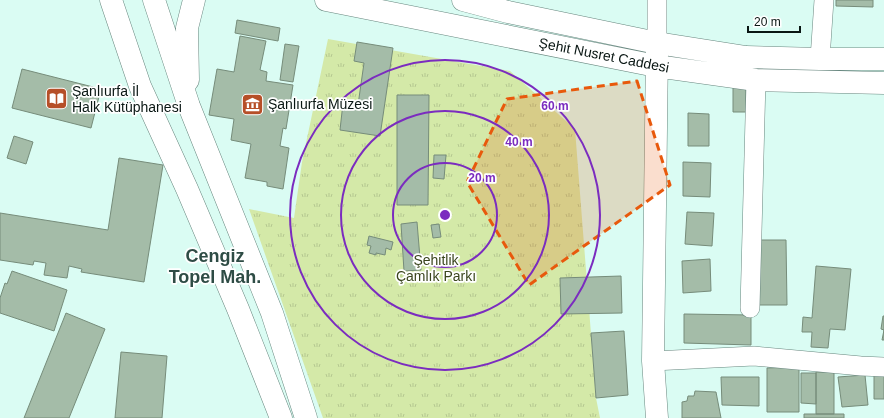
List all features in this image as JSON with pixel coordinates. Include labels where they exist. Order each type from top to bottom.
[{"type":"street","points":[[111,0],[140,86],[238,309],[281,418]]},
{"type":"street","points":[[154,0],[189,106],[272,313],[306,418]]},
{"type":"street","points":[[189,106],[187,28],[194,0]]},
{"type":"street","name":"Şehit Nusret Caddesi","points":[[326,0],[656,66],[756,80],[884,83]]},
{"type":"street","name":"Şehit Nusret Caddesi","points":[[463,0],[508,6],[657,44],[746,56],[820,59],[884,59]]},
{"type":"street","points":[[657,0],[653,361],[657,418]]},
{"type":"street","points":[[820,59],[824,0]]},
{"type":"street","points":[[750,308],[756,80]]},
{"type":"street","points":[[653,361],[754,356],[862,366],[884,366]]},
{"type":"highlighted area","points":[[637,81],[670,185],[529,285],[467,182],[507,99]]},
{"type":"green space","name":"Şehitlik Çamlık Parkı","points":[[328,39],[510,71],[575,129],[596,398],[600,418],[323,418],[249,209],[294,218],[302,162]]},
{"type":"building","points":[[836,0],[873,0],[873,7],[836,6]]},
{"type":"building","points":[[237,20],[280,28],[278,41],[235,33]]},
{"type":"building","points":[[240,36],[266,41],[260,70],[267,72],[266,81],[293,85],[286,129],[283,128],[280,146],[289,148],[283,189],[267,186],[267,182],[245,178],[251,144],[231,140],[234,119],[209,115],[217,69],[234,72]]},
{"type":"building","points":[[357,42],[393,48],[380,136],[340,130],[343,103],[358,105],[364,63],[354,61]]},
{"type":"building","points":[[285,44],[299,46],[293,82],[280,80]]},
{"type":"building","name":"Şanlıurfa İl Halk Kütüphanesi","points":[[22,69],[101,89],[91,128],[12,108]]},
{"type":"building","points":[[733,84],[746,84],[746,112],[733,112]]},
{"type":"building","points":[[397,95],[429,95],[428,205],[397,205]]},
{"type":"building","points":[[688,113],[709,114],[709,146],[688,146]]},
{"type":"building","points":[[14,136],[33,142],[26,164],[7,158]]},
{"type":"building","points":[[434,155],[446,155],[444,179],[433,178]]},
{"type":"building","points":[[119,158],[163,165],[144,282],[81,272],[82,269],[69,266],[67,278],[44,275],[46,263],[34,261],[33,265],[0,260],[0,213],[108,230]]},
{"type":"building","points":[[683,162],[711,163],[710,197],[683,196]]},
{"type":"building","points":[[687,212],[714,213],[712,246],[685,244]]},
{"type":"building","points":[[417,222],[421,270],[404,271],[401,224]]},
{"type":"building","points":[[439,224],[441,237],[433,238],[431,225]]},
{"type":"building","points":[[369,236],[393,242],[391,250],[386,248],[385,255],[369,253],[371,246],[367,245]]},
{"type":"building","points":[[755,240],[786,240],[787,305],[755,305]]},
{"type":"building","points":[[710,259],[711,291],[683,293],[682,261]]},
{"type":"building","points":[[816,266],[851,269],[845,330],[830,329],[828,348],[811,347],[812,332],[802,332],[803,317],[812,318]]},
{"type":"building","points":[[12,271],[67,290],[54,331],[0,313],[0,298],[5,283],[7,284]]},
{"type":"building","points":[[621,276],[622,313],[561,314],[560,278]]},
{"type":"building","points":[[66,313],[105,329],[69,418],[24,418]]},
{"type":"building","points":[[684,314],[751,315],[751,345],[684,343]]},
{"type":"building","points":[[884,316],[884,330],[881,329]]},
{"type":"building","points":[[624,331],[628,395],[596,398],[591,333]]},
{"type":"building","points":[[121,352],[167,356],[162,418],[115,418]]},
{"type":"building","points":[[799,367],[799,412],[767,412],[767,368]]},
{"type":"building","points":[[874,370],[884,370],[884,399],[874,399]]},
{"type":"building","points":[[816,372],[834,372],[834,414],[816,414]]},
{"type":"building","points":[[801,373],[816,373],[816,404],[801,403]]},
{"type":"building","points":[[865,375],[868,405],[842,407],[838,377]]},
{"type":"building","points":[[721,377],[759,377],[759,406],[722,405]]},
{"type":"building","points":[[695,391],[716,392],[721,418],[682,418],[682,402],[687,401],[688,396],[694,396]]},
{"type":"building","points":[[804,414],[844,414],[844,418],[804,418]]},
{"type":"place","name":"Şanlıurfa İl Halk Kütüphanesi","points":[[57,99]]},
{"type":"place","name":"Şanlıurfa Müzesi","points":[[253,104]]},
{"type":"district","name":"Cengiz Topel Mah.","points":[[215,266]]}]
